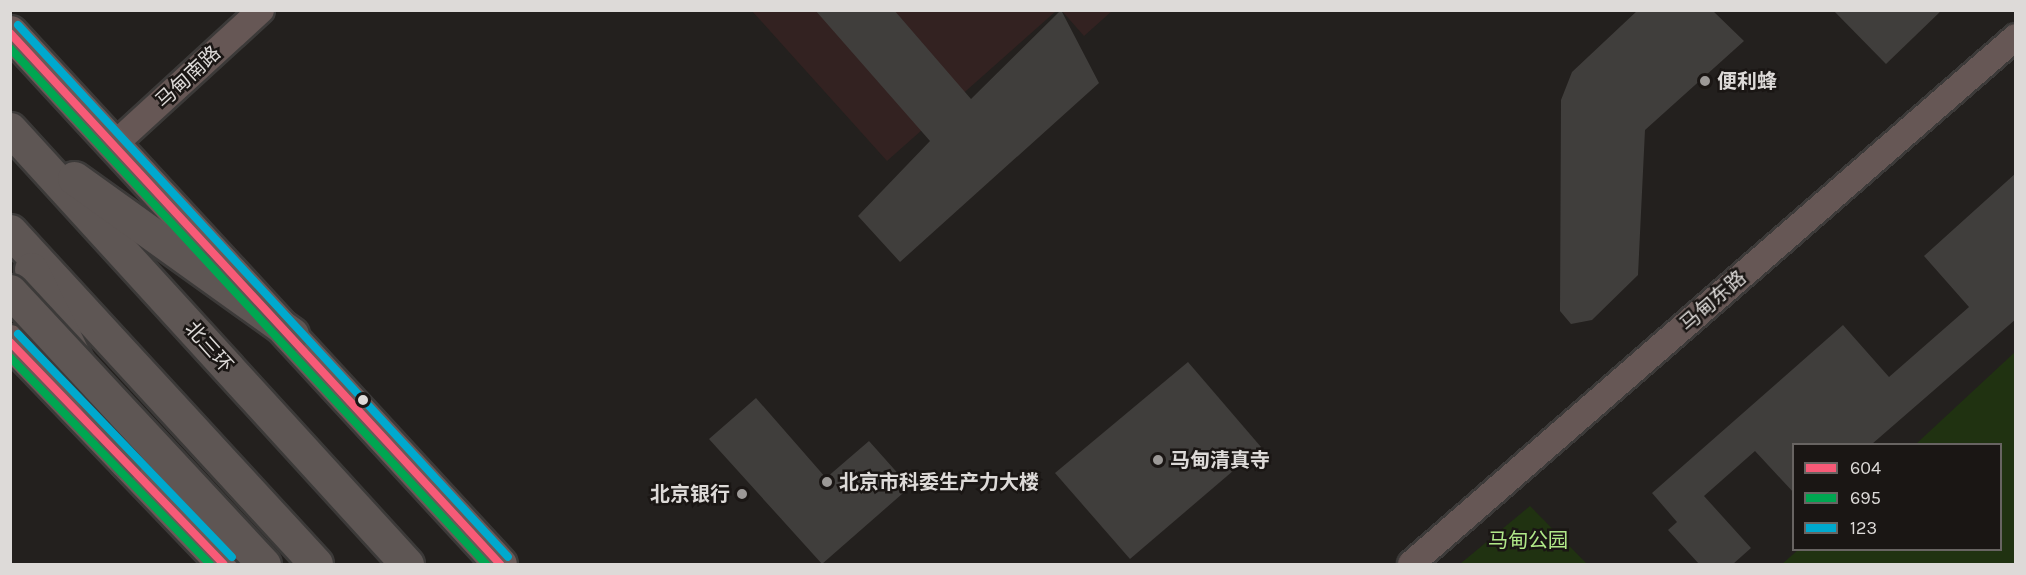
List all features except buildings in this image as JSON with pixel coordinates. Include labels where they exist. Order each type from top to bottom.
[{"type":"highway","points":[[16,135],[292,334]]},
{"type":"highway","name":"北三环","points":[[16,135],[407,564]]},
{"type":"highway","points":[[13,233],[126,462]]},
{"type":"highway","points":[[13,233],[316,564]]},
{"type":"highway","points":[[10,291],[264,564]]},
{"type":"street","name":"马甸南路","points":[[115,144],[261,10]]},
{"type":"street","points":[[10,32],[292,334],[500,564]]},
{"type":"street","name":"马甸东路","points":[[1411,564],[2016,37]]},
{"type":"street","points":[[10,341],[224,564]]},
{"type":"shaded area","points":[[752,11],[1056,11],[887,161]]},
{"type":"shaded area","points":[[1062,11],[1112,11],[1084,36]]},
{"type":"green space","points":[[2015,352],[2015,564],[1782,564],[1797,551],[2002,551],[2002,443],[1917,443]]},
{"type":"green space","name":"马甸公园","points":[[1530,506],[1587,564],[1460,564]]},
{"type":"transit line","name":"123","points":[[18,25],[508,557]]},
{"type":"transit line","name":"604","points":[[10,33],[500,564]]},
{"type":"transit line","name":"695","points":[[10,48],[486,564]]},
{"type":"transit line","name":"123","points":[[18,334],[232,557]]},
{"type":"transit line","name":"604","points":[[10,342],[224,564]]},
{"type":"transit line","name":"695","points":[[10,357],[210,564]]},
{"type":"place","name":"便利蜂","points":[[1705,81]]},
{"type":"place","name":"马甸清真寺","points":[[1158,460]]},
{"type":"place","name":"北京市科委生产力大楼","points":[[827,482]]},
{"type":"place","name":"北京银行","points":[[742,494]]}]
